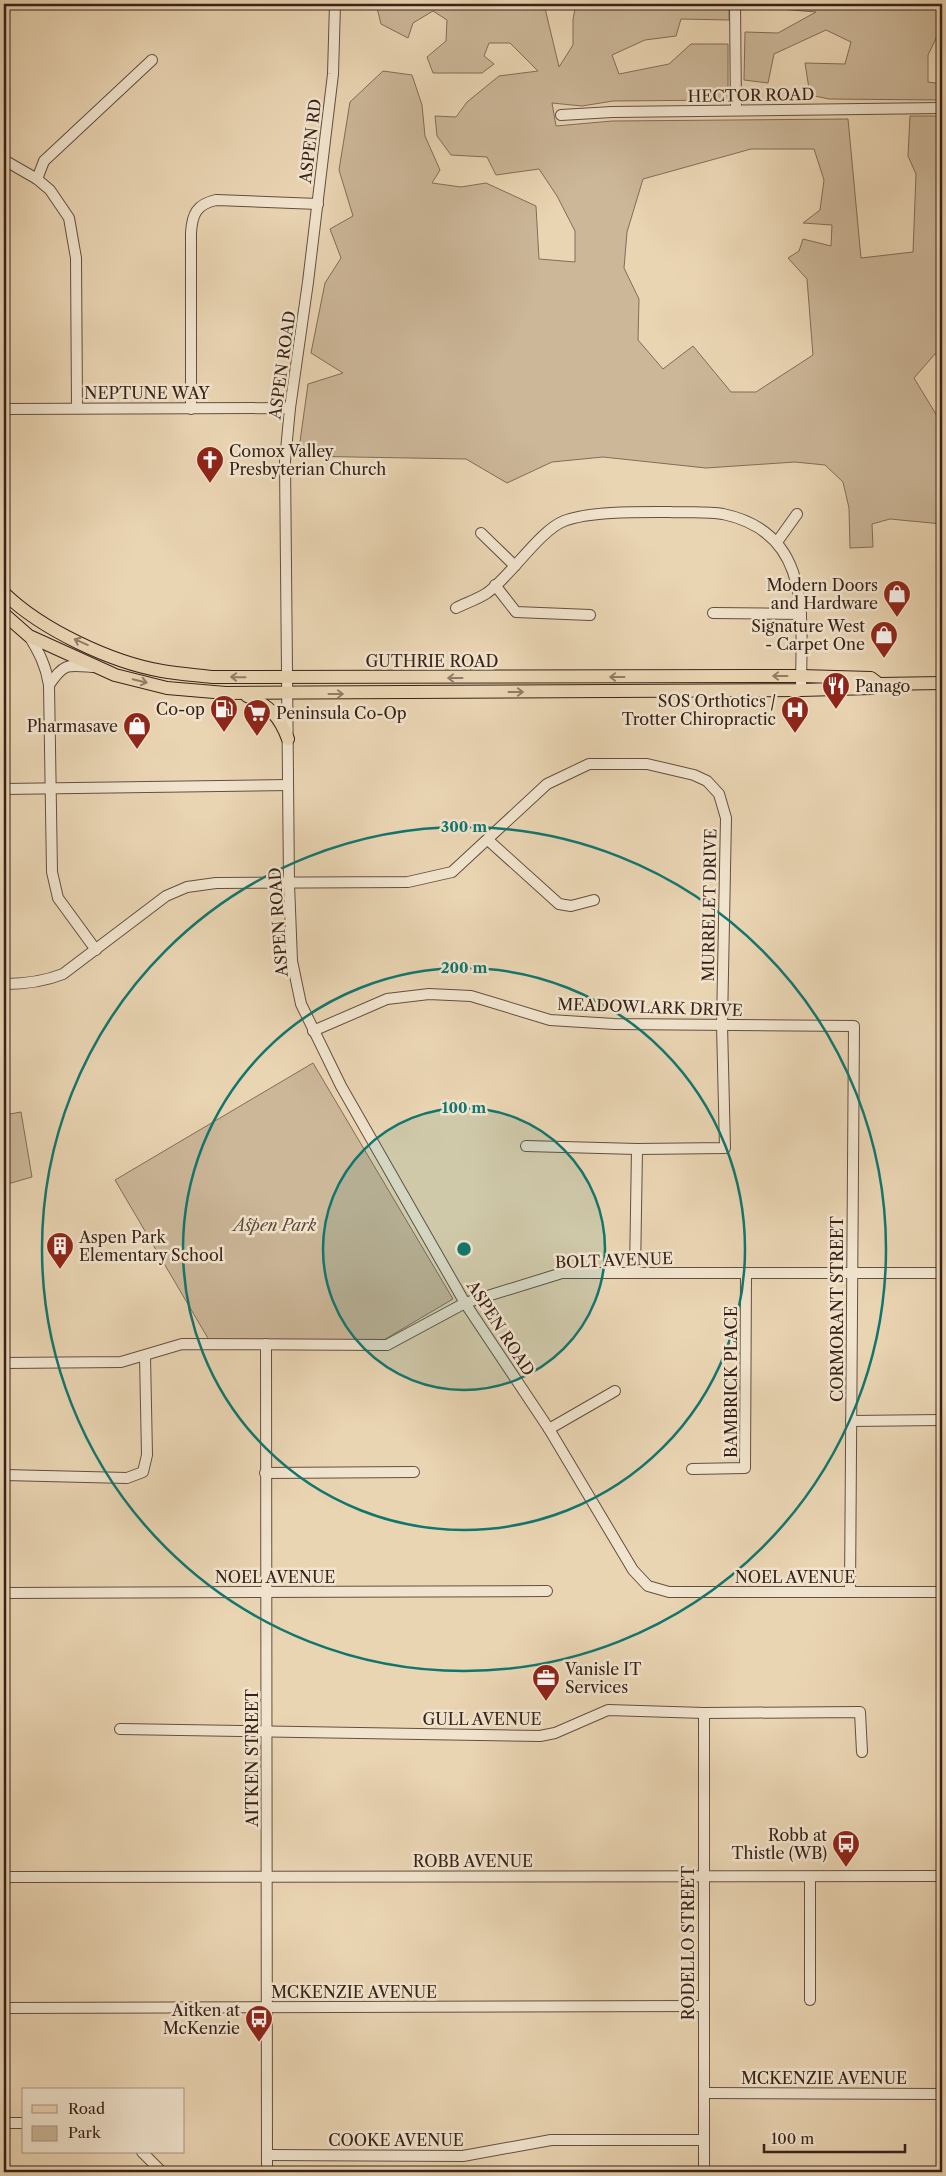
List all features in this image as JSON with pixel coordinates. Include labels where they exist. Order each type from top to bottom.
[{"type":"main road","name":"GUTHRIE ROAD","points":[[4,593],[54,630],[112,656],[160,670],[212,677],[801,676],[871,678],[879,684]]},
{"type":"main road","name":"GUTHRIE ROAD","points":[[4,614],[29,636],[96,667],[115,675],[167,688],[287,694],[801,690],[872,688],[879,684],[942,683]]},
{"type":"main road","points":[[240,693],[270,708],[281,723],[288,739]]},
{"type":"street","name":"ASPEN RD","points":[[308,282],[333,74],[335,4]]},
{"type":"street","points":[[735,4],[736,110]]},
{"type":"street","points":[[37,179],[44,161],[152,60]]},
{"type":"street","name":"HECTOR ROAD","points":[[561,115],[736,110],[942,108]]},
{"type":"street","points":[[4,160],[37,179],[50,190],[69,218],[77,284],[77,407]]},
{"type":"street","points":[[191,409],[190,233],[196,209],[206,202],[216,200],[318,204]]},
{"type":"street","name":"ASPEN ROAD","points":[[308,282],[290,408],[285,470],[289,884],[292,961],[301,1004],[341,1086],[465,1303],[549,1429],[633,1570],[648,1586]]},
{"type":"street","name":"NEPTUNE WAY","points":[[4,409],[77,407],[290,408]]},
{"type":"street","points":[[456,608],[487,594],[546,534],[563,521],[588,515],[657,512],[722,514],[752,524],[777,542],[791,566],[798,585],[801,614],[801,690]]},
{"type":"street","points":[[777,542],[797,514]]},
{"type":"street","points":[[481,533],[515,566]]},
{"type":"street","points":[[495,586],[516,612],[590,615]]},
{"type":"street","points":[[713,613],[801,614]]},
{"type":"street","points":[[29,636],[41,654],[47,669],[49,685],[52,872],[58,898],[96,950]]},
{"type":"street","points":[[49,685],[59,670],[64,668],[72,666],[96,667]]},
{"type":"street","name":"MURRELET DRIVE","points":[[4,984],[26,984],[63,974],[166,896],[186,887],[216,883],[408,882],[452,872],[547,784],[589,764],[647,764],[678,770],[707,781],[718,794],[726,818],[722,1025],[725,1148],[637,1149]]},
{"type":"street","points":[[4,789],[288,785]]},
{"type":"street","points":[[488,840],[559,904],[571,906],[594,900]]},
{"type":"street","name":"MEADOWLARK DRIVE","points":[[313,1031],[387,999],[429,994],[471,996],[550,1020],[614,1024],[850,1024]]},
{"type":"street","name":"CORMORANT STREET","points":[[850,1024],[852,1273],[850,1592]]},
{"type":"street","points":[[526,1146],[637,1149],[635,1273]]},
{"type":"street","name":"BOLT AVENUE","points":[[4,1363],[121,1362],[182,1344],[387,1345],[465,1303],[562,1273],[942,1272]]},
{"type":"street","name":"BAMBRICK PLACE","points":[[692,1469],[745,1468],[746,1273]]},
{"type":"street","name":"AITKEN STREET","points":[[266,1344],[267,2172]]},
{"type":"street","points":[[4,1475],[126,1478],[143,1472],[147,1455],[145,1356]]},
{"type":"street","points":[[549,1429],[615,1391]]},
{"type":"street","points":[[851,1421],[942,1420]]},
{"type":"street","points":[[265,1473],[414,1472]]},
{"type":"street","name":"NOEL AVENUE","points":[[648,1586],[669,1592],[942,1592]]},
{"type":"street","name":"NOEL AVENUE","points":[[4,1593],[547,1591]]},
{"type":"street","name":"GULL AVENUE","points":[[120,1729],[540,1736],[555,1733],[608,1710],[704,1713],[860,1712],[862,1752]]},
{"type":"street","name":"RODELLO STREET","points":[[704,1713],[704,2172]]},
{"type":"street","name":"ROBB AVENUE","points":[[4,1877],[942,1876]]},
{"type":"street","points":[[810,1877],[810,2000]]},
{"type":"street","name":"MCKENZIE AVENUE","points":[[4,2008],[704,2006]]},
{"type":"street","name":"MCKENZIE AVENUE","points":[[705,2093],[942,2094]]},
{"type":"street","points":[[4,2123],[22,2123]]},
{"type":"street","name":"COOKE AVENUE","points":[[267,2155],[464,2156],[551,2140],[704,2140]]},
{"type":"street","points":[[144,2154],[162,2172]]},
{"type":"green space","points":[[376,4],[544,4],[559,67],[573,45],[573,19],[576,4],[729,4],[729,20],[681,19],[676,36],[645,40],[612,55],[619,74],[669,64],[691,44],[728,44],[728,100],[613,101],[582,106],[552,103],[556,126],[612,121],[848,119],[861,258],[913,252],[916,174],[908,156],[910,116],[942,116],[942,352],[935,354],[914,378],[942,424],[942,511],[939,513],[942,513],[942,524],[890,519],[872,524],[873,547],[850,548],[849,508],[843,482],[825,465],[795,462],[706,468],[603,457],[552,462],[507,483],[466,459],[298,456],[308,384],[343,373],[311,353],[325,283],[341,258],[330,229],[353,216],[339,170],[350,102],[383,71],[412,75],[422,105],[425,136],[440,170],[432,183],[461,187],[486,183],[536,206],[539,259],[575,262],[575,231],[557,196],[539,169],[496,175],[487,157],[451,155],[437,136],[435,116],[456,117],[467,102],[499,76],[538,71],[510,43],[489,43],[484,56],[494,64],[482,73],[433,73],[427,57],[446,41],[447,20],[433,11],[413,23],[408,38],[381,24]],"holes":[[[751,149],[814,149],[824,180],[820,210],[803,223],[832,225],[831,246],[803,239],[799,251],[788,258],[807,279],[813,355],[756,392],[731,392],[693,346],[663,369],[638,340],[639,299],[624,268],[627,232],[643,179]]]},
{"type":"green space","points":[[783,4],[942,4],[942,26],[928,55],[928,82],[942,84],[942,100],[829,99],[810,95],[805,63],[845,64],[851,42],[826,30],[774,54],[768,83],[744,80],[745,32],[778,33],[816,12],[780,9]]},
{"type":"green space","name":"Aspen Park","points":[[313,1063],[453,1299],[382,1341],[209,1340],[115,1180]]},
{"type":"green space","points":[[21,1112],[32,1177],[4,1185],[4,1115]]},
{"type":"place","name":"Comox Valley Presbyterian Church","points":[[210,484]]},
{"type":"place","name":"Modern Doors and Hardware","points":[[897,618]]},
{"type":"place","name":"Signature West - Carpet One","points":[[884,659]]},
{"type":"place","name":"Panago","points":[[836,710]]},
{"type":"place","name":"Co-op","points":[[224,733]]},
{"type":"place","name":"SOS Orthotics / Trotter Chiropractic","points":[[795,734]]},
{"type":"place","name":"Peninsula Co-Op","points":[[257,737]]},
{"type":"place","name":"Pharmasave","points":[[137,750]]},
{"type":"place","name":"Aspen Park Elementary School","points":[[60,1270]]},
{"type":"place","name":"Vanisle IT Services","points":[[546,1702]]},
{"type":"place","name":"Robb at Thistle (WB)","points":[[846,1868]]},
{"type":"place","name":"Aitken at McKenzie","points":[[259,2043]]}]
